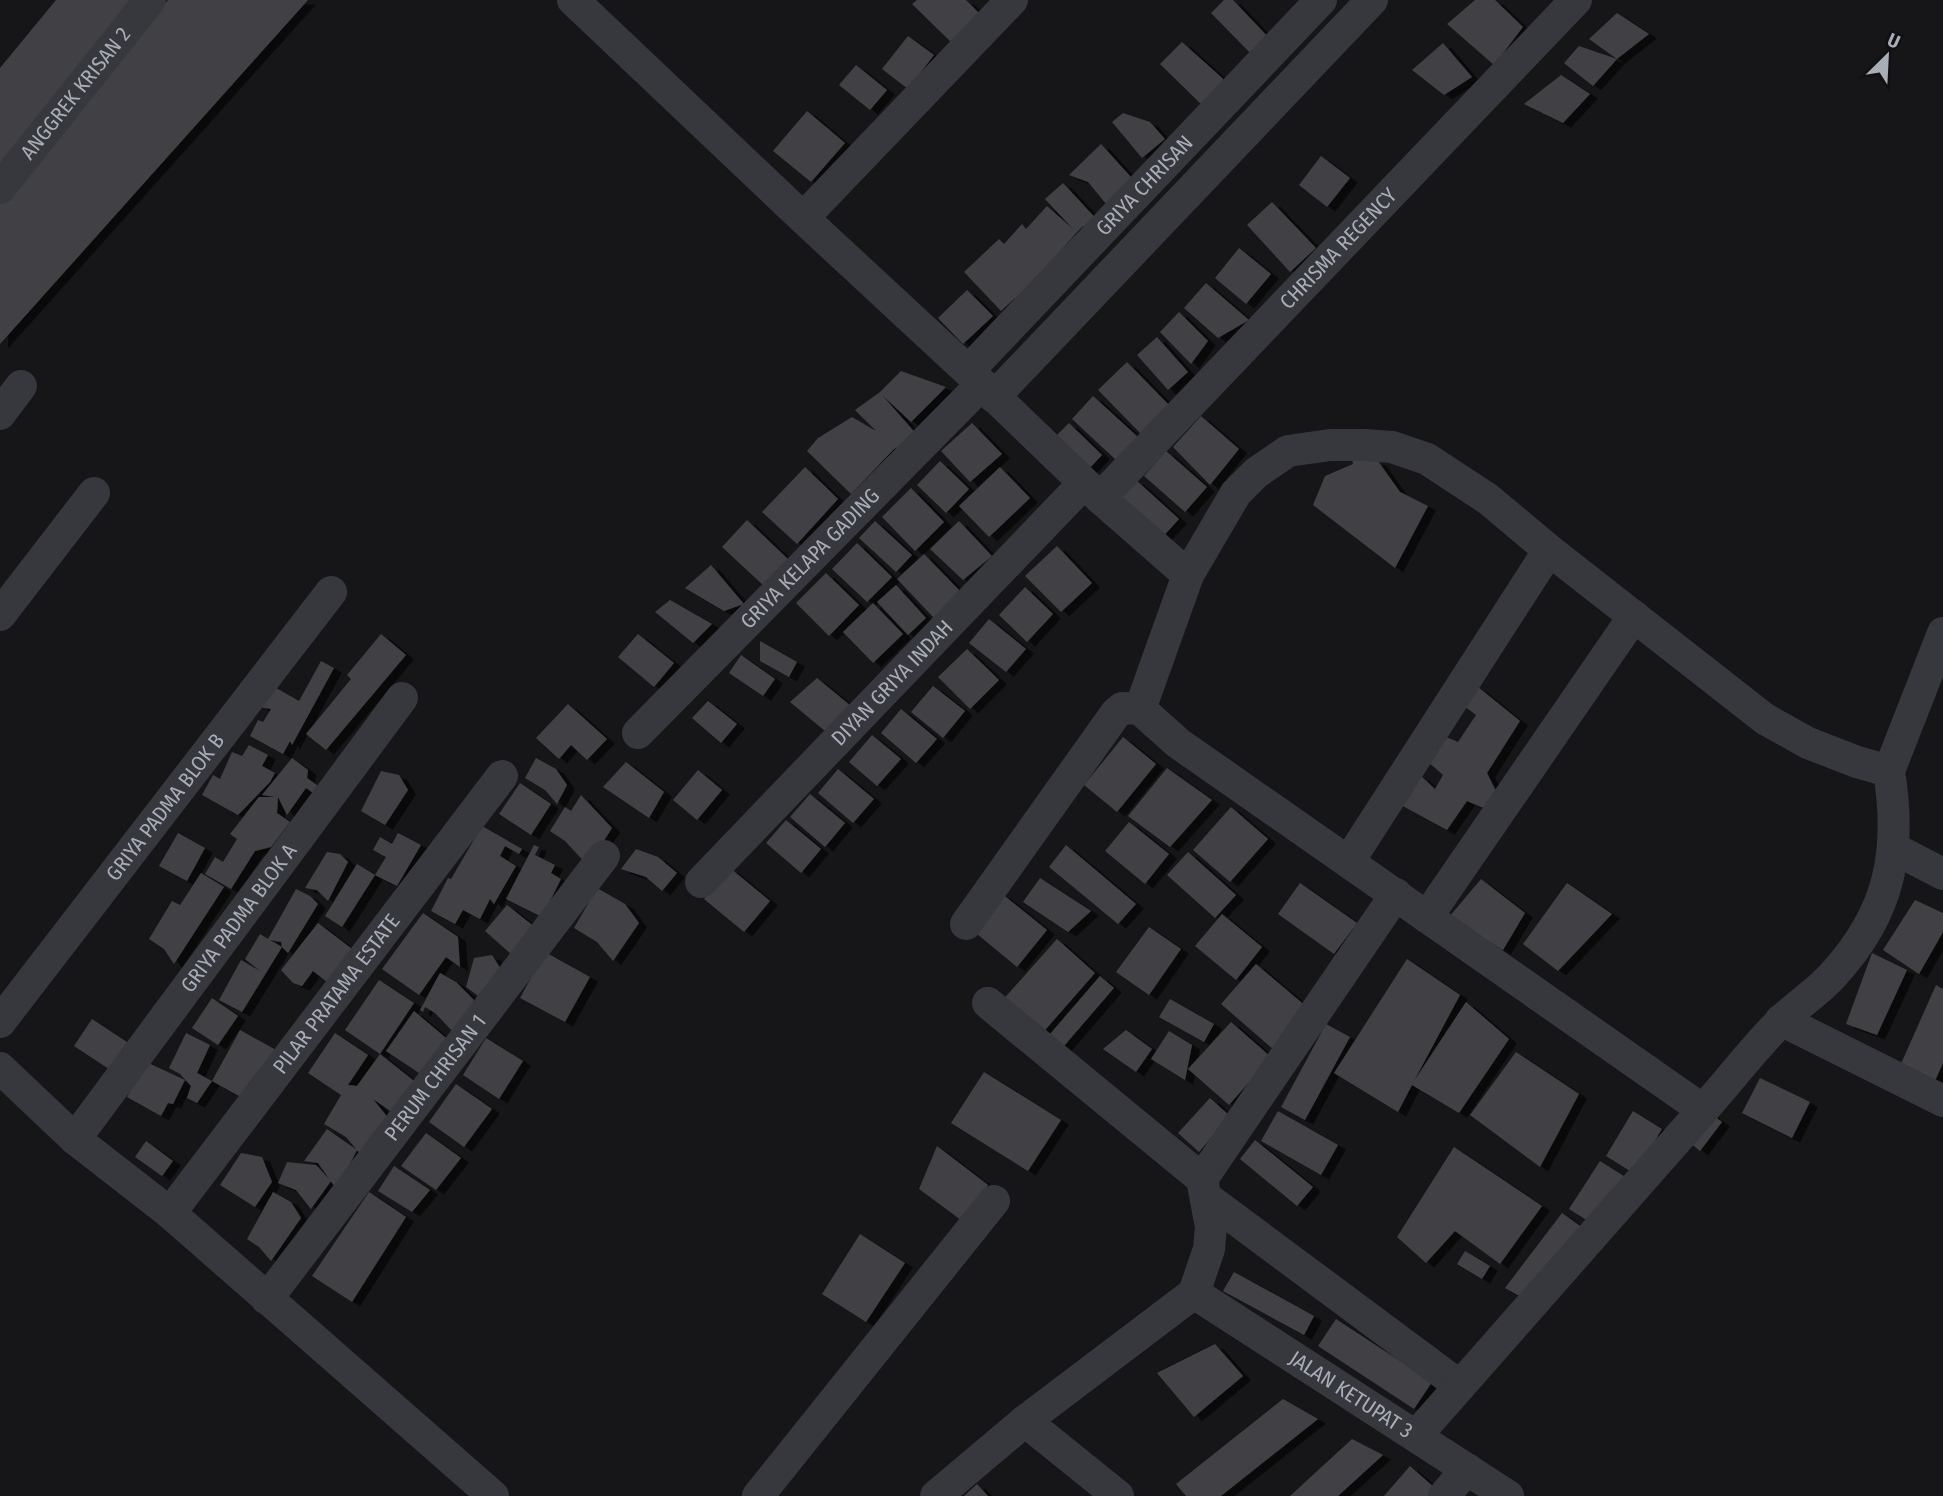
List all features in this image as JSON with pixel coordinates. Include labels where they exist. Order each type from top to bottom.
[{"type":"street","name":"ANGGREK KRISAN 2","points":[[0,188],[150,0]]},
{"type":"street","points":[[573,0],[1092,490],[1188,575]]},
{"type":"street","points":[[803,218],[1012,0]]},
{"type":"street","name":"GRIYA CHRISAN","points":[[982,384],[1321,0]]},
{"type":"street","points":[[982,384],[1372,0]]},
{"type":"street","name":"CHRISMA REGENCY","points":[[1092,490],[1576,0]]},
{"type":"street","name":"GRIYA KELAPA GADING","points":[[638,733],[982,384]]},
{"type":"street","points":[[0,414],[21,386]]},
{"type":"street","points":[[1139,709],[1188,575],[1236,493],[1256,473],[1288,452],[1330,445],[1392,447],[1427,459],[1488,499],[1765,719],[1830,752],[1889,771]]},
{"type":"street","name":"DIYAN GRIYA INDAH","points":[[701,882],[1092,490]]},
{"type":"street","points":[[0,615],[94,493]]},
{"type":"street","points":[[1349,861],[1549,550]]},
{"type":"street","name":"GRIYA PADMA BLOK B","points":[[0,1022],[331,592]]},
{"type":"street","points":[[1427,917],[1634,616]]},
{"type":"street","points":[[1416,1436],[1782,1020],[1833,976],[1868,930],[1885,890],[1893,848],[1895,811],[1889,771],[1941,641]]},
{"type":"street","name":"GRIYA PADMA BLOK A","points":[[75,1139],[402,698]]},
{"type":"street","points":[[966,924],[1116,713],[1122,708],[1139,709],[1178,743],[1703,1110]]},
{"type":"street","name":"PILAR PRATAMA ESTATE","points":[[170,1213],[502,776]]},
{"type":"street","points":[[1893,848],[1943,874]]},
{"type":"street","name":"PERUM CHRISAN 1","points":[[267,1299],[604,856]]},
{"type":"street","points":[[936,1496],[1025,1421],[1194,1293],[1209,1249],[1211,1227],[1205,1188],[1396,894]]},
{"type":"street","points":[[989,1003],[1205,1188],[1460,1386]]},
{"type":"street","points":[[1782,1020],[1943,1101]]},
{"type":"street","points":[[0,1068],[75,1139],[170,1213],[493,1496]]},
{"type":"street","points":[[758,1496],[994,1201]]},
{"type":"street","name":"JALAN KETUPAT 3","points":[[1194,1293],[1508,1496]]},
{"type":"street","points":[[1025,1421],[1118,1496]]},
{"type":"street","points":[[1444,1496],[1467,1469]]},
{"type":"building","points":[[56,0],[138,0],[0,174],[0,68]]},
{"type":"building","points":[[168,0],[308,0],[0,344],[0,200]]},
{"type":"building","points":[[917,0],[966,0],[983,17],[955,46],[912,4]]},
{"type":"building","points":[[1224,0],[1233,0],[1271,40],[1254,57],[1211,13]]},
{"type":"building","points":[[1475,0],[1495,0],[1523,27],[1494,65],[1447,24]]},
{"type":"building","points":[[1617,13],[1649,34],[1617,59],[1589,39]]},
{"type":"building","points":[[908,36],[934,55],[908,89],[882,69]]},
{"type":"building","points":[[1182,42],[1230,85],[1208,111],[1160,64]]},
{"type":"building","points":[[1443,43],[1472,77],[1444,95],[1412,70]]},
{"type":"building","points":[[1579,46],[1617,59],[1593,86],[1564,63]]},
{"type":"building","points":[[856,65],[887,90],[870,110],[839,85]]},
{"type":"building","points":[[1561,75],[1590,94],[1563,123],[1524,104]]},
{"type":"building","points":[[807,111],[845,143],[811,182],[773,151]]},
{"type":"building","points":[[1123,113],[1150,122],[1165,139],[1142,158],[1112,122]]},
{"type":"building","points":[[1101,144],[1140,187],[1111,210],[1088,182],[1069,175]]},
{"type":"building","points":[[1321,156],[1350,178],[1327,207],[1299,185]]},
{"type":"building","points":[[1063,183],[1102,225],[1091,235],[1083,226],[1056,256],[1023,307],[1015,298],[1001,311],[964,272],[999,239],[1004,244],[1022,224],[1026,229],[1047,206],[1073,229],[1045,199]]},
{"type":"building","points":[[1272,202],[1316,248],[1290,272],[1247,225]]},
{"type":"building","points":[[1239,248],[1271,274],[1246,304],[1215,278]]},
{"type":"building","points":[[1206,283],[1249,320],[1218,338],[1184,308]]},
{"type":"building","points":[[967,290],[993,316],[963,344],[938,318]]},
{"type":"building","points":[[1179,312],[1208,341],[1191,364],[1160,332]]},
{"type":"building","points":[[1157,337],[1188,372],[1168,390],[1137,355]]},
{"type":"building","points":[[1127,362],[1172,408],[1143,436],[1098,390]]},
{"type":"building","points":[[901,371],[946,387],[911,422],[882,395],[919,437],[894,449],[851,494],[807,451],[818,438],[852,417],[876,431],[855,410],[880,392]]},
{"type":"building","points":[[1093,396],[1138,437],[1116,460],[1072,419]]},
{"type":"building","points":[[1201,416],[1239,449],[1210,485],[1173,447]]},
{"type":"building","points":[[972,423],[1002,454],[970,482],[941,451]]},
{"type":"building","points":[[1069,423],[1102,455],[1085,473],[1052,440]]},
{"type":"building","points":[[1166,451],[1207,487],[1185,512],[1144,476]]},
{"type":"building","points":[[1352,459],[1378,461],[1400,492],[1428,506],[1395,568],[1313,505],[1325,476],[1353,464]]},
{"type":"building","points":[[940,461],[969,489],[946,513],[917,485]]},
{"type":"building","points":[[805,467],[838,499],[797,544],[762,512]]},
{"type":"building","points":[[1000,467],[1030,498],[989,537],[959,506]]},
{"type":"building","points":[[1136,480],[1179,519],[1159,541],[1117,502]]},
{"type":"building","points":[[911,488],[944,522],[915,551],[882,517]]},
{"type":"building","points":[[747,520],[789,560],[764,586],[722,547]]},
{"type":"building","points":[[875,521],[912,555],[896,572],[859,538]]},
{"type":"building","points":[[959,521],[992,556],[963,580],[930,549]]},
{"type":"building","points":[[857,543],[892,577],[867,602],[832,569]]},
{"type":"building","points":[[1057,546],[1092,583],[1061,612],[1025,576]]},
{"type":"building","points":[[924,554],[961,592],[934,618],[897,579]]},
{"type":"building","points":[[711,565],[744,604],[724,611],[685,588]]},
{"type":"building","points":[[826,573],[859,605],[829,636],[796,603]]},
{"type":"building","points":[[896,585],[926,618],[908,635],[877,602]]},
{"type":"building","points":[[1025,587],[1053,614],[1027,642],[999,615]]},
{"type":"building","points":[[670,600],[712,624],[693,643],[655,612]]},
{"type":"building","points":[[873,603],[903,634],[873,663],[843,632]]},
{"type":"building","points":[[989,619],[1026,649],[1006,672],[969,643]]},
{"type":"building","points":[[381,634],[406,655],[326,750],[306,734],[351,679],[347,675]]},
{"type":"building","points":[[638,634],[674,663],[654,687],[618,657]]},
{"type":"building","points":[[760,641],[797,662],[789,677],[760,661]]},
{"type":"building","points":[[967,649],[999,680],[970,709],[938,677]]},
{"type":"building","points":[[741,655],[775,679],[763,696],[729,673]]},
{"type":"building","points":[[321,661],[334,668],[292,745],[290,741],[283,754],[250,736],[258,720],[263,722],[271,709],[259,707],[271,685],[299,701]]},
{"type":"building","points":[[817,678],[851,706],[831,736],[790,702]]},
{"type":"building","points":[[933,686],[965,711],[943,738],[911,712]]},
{"type":"building","points":[[1478,687],[1520,721],[1487,773],[1496,791],[1488,810],[1467,801],[1447,830],[1399,804],[1421,776],[1435,789],[1443,775],[1427,761],[1446,737],[1458,742],[1476,715],[1464,706]]},
{"type":"building","points":[[708,701],[737,724],[721,743],[692,718]]},
{"type":"building","points":[[568,704],[607,739],[587,760],[571,745],[559,759],[536,738]]},
{"type":"building","points":[[901,709],[937,739],[916,763],[881,733]]},
{"type":"building","points":[[872,735],[901,759],[877,786],[849,762]]},
{"type":"building","points":[[1123,737],[1156,764],[1117,812],[1084,785]]},
{"type":"building","points":[[249,745],[268,755],[262,766],[275,773],[270,782],[238,815],[202,795],[213,775],[220,779],[232,752],[242,756]]},
{"type":"building","points":[[292,758],[308,770],[307,778],[321,788],[316,795],[306,788],[287,815],[278,797],[277,813],[290,822],[271,847],[255,851],[231,889],[205,874],[215,857],[223,862],[237,839],[230,834],[259,797],[275,797],[262,795]]},
{"type":"building","points":[[536,758],[556,769],[567,785],[557,804],[545,790],[525,778]]},
{"type":"building","points":[[626,762],[664,792],[649,818],[603,787]]},
{"type":"building","points":[[1167,768],[1212,800],[1170,847],[1128,816]]},
{"type":"building","points":[[838,769],[874,799],[853,823],[818,793]]},
{"type":"building","points":[[698,770],[722,790],[697,820],[673,800]]},
{"type":"building","points":[[381,771],[399,775],[408,790],[385,825],[361,811]]},
{"type":"building","points":[[520,783],[551,804],[531,835],[499,814]]},
{"type":"building","points":[[810,794],[845,823],[825,847],[790,817]]},
{"type":"building","points":[[581,795],[612,828],[588,866],[565,841],[550,831],[565,807],[571,811]]},
{"type":"building","points":[[1231,807],[1268,839],[1230,882],[1193,850]]},
{"type":"building","points":[[786,820],[821,849],[801,873],[766,843]]},
{"type":"building","points":[[1129,822],[1169,854],[1145,884],[1105,851]]},
{"type":"building","points":[[482,826],[522,849],[519,854],[505,846],[500,856],[516,866],[494,904],[490,899],[480,919],[463,910],[455,924],[431,911],[448,878],[451,879]]},
{"type":"building","points":[[178,833],[205,848],[187,881],[159,866]]},
{"type":"building","points":[[398,833],[421,845],[397,886],[375,875],[386,857],[373,850],[380,837],[392,844]]},
{"type":"building","points":[[534,845],[539,847],[535,855],[555,865],[551,873],[561,879],[542,917],[506,899]]},
{"type":"building","points":[[1066,845],[1136,904],[1118,924],[1049,867]]},
{"type":"building","points":[[636,849],[658,857],[677,873],[662,891],[646,877],[621,869]]},
{"type":"building","points":[[327,852],[340,854],[348,862],[328,901],[317,890],[305,888]]},
{"type":"building","points":[[1188,852],[1236,895],[1215,918],[1167,875]]},
{"type":"building","points":[[357,864],[375,875],[342,927],[325,916]]},
{"type":"building","points":[[730,868],[770,901],[744,932],[704,899]]},
{"type":"building","points":[[201,873],[224,887],[174,964],[164,949],[149,939],[172,901],[180,905]]},
{"type":"building","points":[[1040,878],[1091,911],[1068,932],[1023,902]]},
{"type":"building","points":[[1481,879],[1525,913],[1503,950],[1449,917]]},
{"type":"building","points":[[1300,883],[1357,923],[1334,954],[1278,914]]},
{"type":"building","points":[[1567,883],[1612,914],[1558,971],[1523,944]]},
{"type":"building","points":[[597,888],[625,904],[639,923],[613,961],[597,942],[574,928]]},
{"type":"building","points":[[296,889],[310,896],[318,904],[288,953],[282,947],[242,1012],[219,1000],[241,960],[260,971],[245,959],[260,934],[268,939]]},
{"type":"building","points":[[1001,893],[1047,930],[1017,967],[971,929]]},
{"type":"building","points":[[1915,900],[1943,913],[1943,932],[1919,974],[1883,950]]},
{"type":"building","points":[[507,905],[536,928],[513,956],[485,931]]},
{"type":"building","points":[[423,913],[458,937],[460,967],[446,957],[419,995],[382,969]]},
{"type":"building","points":[[1222,914],[1262,947],[1236,980],[1195,946]]},
{"type":"building","points":[[318,923],[356,952],[331,985],[313,971],[302,986],[293,983],[281,970]]},
{"type":"building","points":[[1149,927],[1181,949],[1149,995],[1116,972]]},
{"type":"building","points":[[1057,939],[1095,973],[1039,1037],[1000,1003]]},
{"type":"building","points":[[545,952],[590,977],[565,1022],[520,998]]},
{"type":"building","points":[[1872,953],[1907,970],[1877,1035],[1846,1024]]},
{"type":"building","points":[[492,955],[504,974],[485,1001],[466,987],[474,958]]},
{"type":"building","points":[[1407,959],[1460,995],[1414,1081],[1466,1002],[1509,1039],[1459,1113],[1412,1085],[1398,1112],[1334,1073]]},
{"type":"building","points":[[1256,964],[1308,1008],[1273,1049],[1221,1004]]},
{"type":"building","points":[[440,973],[456,982],[474,1000],[457,1036],[435,1013],[425,1007],[423,1012],[420,1010]]},
{"type":"building","points":[[1100,976],[1114,988],[1058,1053],[1044,1041]]},
{"type":"building","points":[[379,980],[414,1003],[380,1054],[345,1030]]},
{"type":"building","points":[[1936,985],[1943,989],[1943,1063],[1935,1081],[1900,1066]]},
{"type":"building","points":[[212,998],[238,1016],[218,1045],[192,1028]]},
{"type":"building","points":[[1170,999],[1214,1024],[1204,1042],[1159,1017]]},
{"type":"building","points":[[414,1011],[452,1043],[425,1077],[386,1051]]},
{"type":"building","points":[[92,1019],[127,1042],[109,1069],[74,1046]]},
{"type":"building","points":[[1231,1022],[1271,1057],[1229,1105],[1188,1069]]},
{"type":"building","points":[[1326,1024],[1350,1037],[1305,1120],[1281,1107]]},
{"type":"building","points":[[240,1030],[276,1050],[248,1101],[212,1081]]},
{"type":"building","points":[[1126,1030],[1152,1049],[1136,1072],[1103,1049]]},
{"type":"building","points":[[1169,1031],[1192,1045],[1185,1080],[1151,1059]]},
{"type":"building","points":[[186,1033],[210,1045],[197,1073],[212,1081],[197,1103],[187,1098],[191,1086],[180,1074],[169,1068]]},
{"type":"building","points":[[335,1033],[368,1055],[348,1085],[357,1086],[380,1054],[418,1084],[396,1115],[373,1099],[394,1125],[361,1155],[346,1137],[324,1124],[341,1095],[308,1073]]},
{"type":"building","points":[[486,1038],[523,1061],[499,1099],[463,1075]]},
{"type":"building","points":[[1516,1052],[1579,1094],[1540,1167],[1470,1115]]},
{"type":"building","points":[[142,1060],[185,1080],[173,1104],[168,1103],[161,1116],[127,1097],[140,1072]]},
{"type":"building","points":[[984,1072],[1061,1120],[1028,1171],[951,1123]]},
{"type":"building","points":[[1760,1078],[1810,1102],[1792,1138],[1742,1113]]},
{"type":"building","points":[[456,1084],[492,1109],[464,1147],[429,1122]]},
{"type":"building","points":[[1210,1098],[1230,1116],[1199,1152],[1178,1133]]},
{"type":"building","points":[[1278,1111],[1338,1145],[1321,1175],[1261,1141]]},
{"type":"building","points":[[1633,1111],[1662,1129],[1635,1174],[1606,1156]]},
{"type":"building","points":[[1710,1113],[1722,1122],[1700,1151],[1688,1141]]},
{"type":"building","points":[[327,1129],[357,1150],[337,1190],[318,1163],[304,1161]]},
{"type":"building","points":[[426,1133],[461,1158],[436,1190],[401,1166]]},
{"type":"building","points":[[1255,1140],[1313,1187],[1297,1206],[1240,1159]]},
{"type":"building","points":[[146,1141],[173,1161],[162,1176],[135,1157]]},
{"type":"building","points":[[937,1146],[988,1185],[961,1220],[919,1189]]},
{"type":"building","points":[[1454,1147],[1542,1206],[1500,1264],[1455,1231],[1426,1263],[1397,1237]]},
{"type":"building","points":[[241,1153],[262,1157],[272,1182],[255,1207],[220,1185]]},
{"type":"building","points":[[1600,1161],[1627,1178],[1596,1226],[1569,1209]]},
{"type":"building","points":[[287,1162],[316,1165],[331,1181],[311,1209],[296,1190],[278,1183]]},
{"type":"building","points":[[394,1166],[430,1190],[412,1212],[378,1191]]},
{"type":"building","points":[[273,1192],[291,1202],[301,1218],[271,1261],[259,1247],[247,1239]]},
{"type":"building","points":[[369,1192],[406,1217],[352,1302],[312,1276]]},
{"type":"building","points":[[1562,1213],[1587,1231],[1529,1301],[1505,1288]]},
{"type":"building","points":[[860,1234],[905,1263],[866,1322],[822,1294]]},
{"type":"building","points":[[1465,1251],[1490,1266],[1482,1279],[1457,1264]]},
{"type":"building","points":[[1234,1272],[1314,1316],[1304,1335],[1223,1291]]},
{"type":"building","points":[[1336,1319],[1432,1382],[1414,1409],[1318,1346]]},
{"type":"building","points":[[1215,1344],[1243,1376],[1194,1417],[1157,1373]]},
{"type":"building","points":[[1283,1399],[1318,1419],[1221,1496],[1186,1496],[1176,1484]]},
{"type":"building","points":[[1352,1439],[1383,1455],[1338,1496],[1290,1496]]},
{"type":"building","points":[[1410,1466],[1436,1489],[1430,1496],[1384,1496]]},
{"type":"building","points":[[977,1484],[988,1496],[964,1496]]}]
